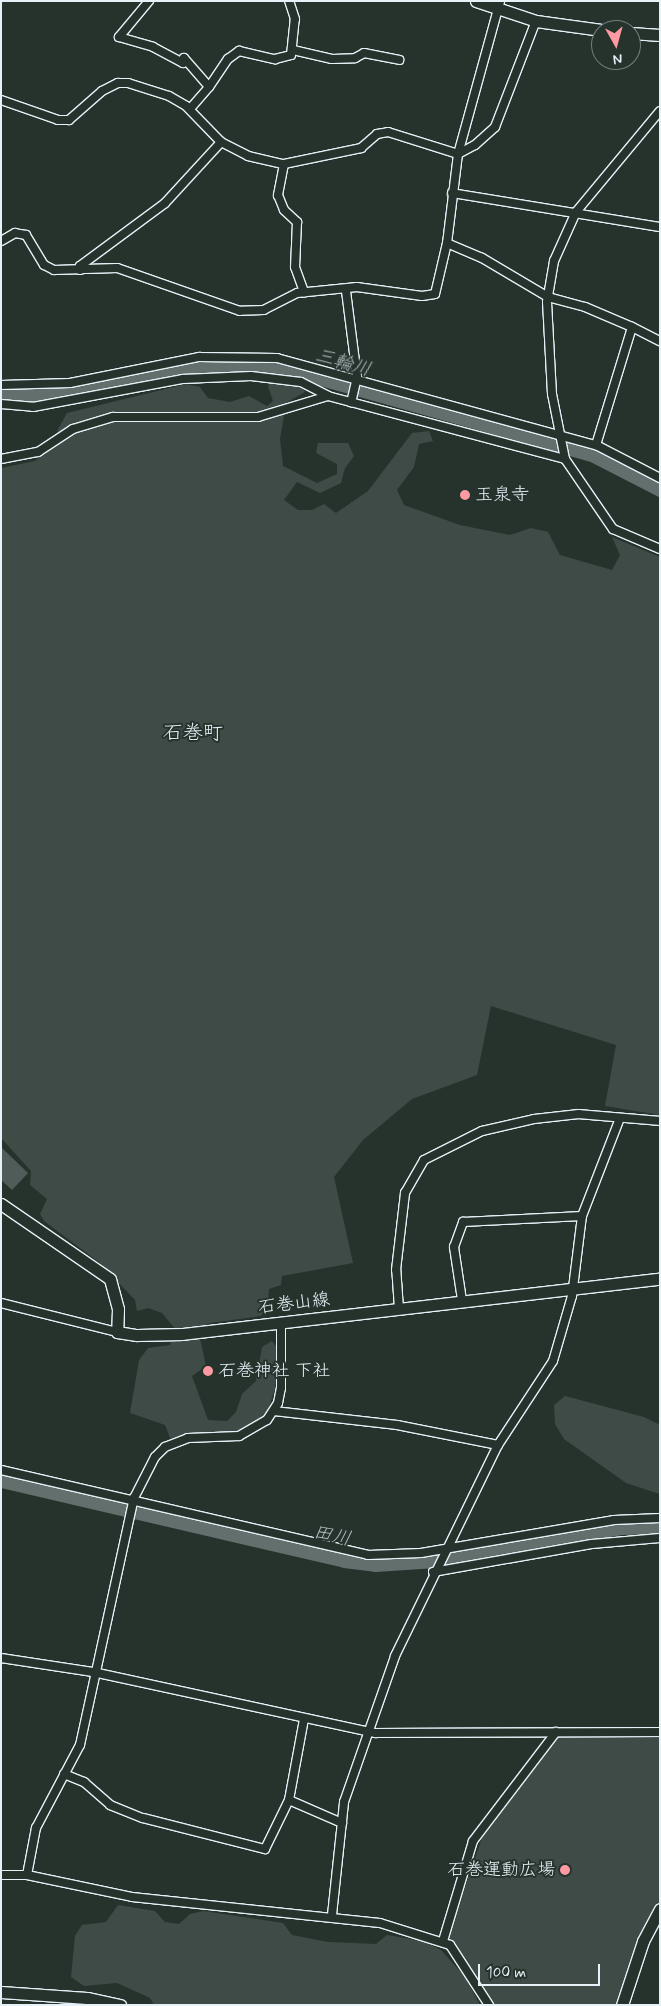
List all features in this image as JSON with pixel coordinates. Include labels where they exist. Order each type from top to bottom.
[{"type":"main road","points":[[476,1],[499,6],[536,21],[591,29]]},
{"type":"main road","points":[[641,34],[660,35]]},
{"type":"main road","points":[[1,1204],[110,1279],[118,1309],[117,1332]]},
{"type":"main road","name":"石巻山線","points":[[117,1332],[165,1335],[282,1324],[462,1300],[660,1279]]},
{"type":"main road","points":[[622,2005],[643,1942],[660,1909]]},
{"type":"main road","points":[[1,1992],[87,1998],[120,2005]]},
{"type":"street","points":[[149,1],[120,37],[153,48],[183,63],[184,58],[209,87]]},
{"type":"street","points":[[190,109],[233,54],[248,52],[282,59],[293,50],[295,19],[289,1]]},
{"type":"street","points":[[1,241],[20,233],[33,242],[44,265],[66,272],[117,268],[246,312],[264,310],[304,292],[346,291],[368,286],[414,295],[435,294],[447,243],[458,154],[499,6]]},
{"type":"street","points":[[1,100],[58,120],[69,120],[102,90],[118,83],[169,96],[190,109],[221,142],[248,156],[284,164],[361,148],[377,134],[388,132],[458,154],[475,145],[494,127],[536,21]]},
{"type":"street","points":[[293,50],[332,59],[355,58],[364,53],[399,60]]},
{"type":"street","points":[[660,111],[576,212],[554,261],[548,297],[552,394],[565,457],[613,529],[660,549]]},
{"type":"street","points":[[80,270],[80,266],[165,203],[221,142]]},
{"type":"street","points":[[284,164],[278,195],[284,210],[297,222],[295,267],[304,292]]},
{"type":"street","points":[[452,193],[660,227]]},
{"type":"street","points":[[447,243],[482,258],[548,297],[584,306],[660,341]]},
{"type":"street","points":[[346,291],[357,379],[352,398]]},
{"type":"street","points":[[596,445],[632,327]]},
{"type":"street","points":[[1,385],[70,384],[190,359],[225,356],[277,358],[561,438],[596,445],[660,478]]},
{"type":"street","points":[[1,404],[33,407],[183,380],[251,376],[301,382],[328,396]]},
{"type":"street","points":[[1,459],[38,452],[73,429],[113,417],[258,417],[328,396],[352,398],[565,457]]},
{"type":"street","points":[[399,1309],[396,1270],[405,1193],[424,1160],[454,1142],[499,1126],[559,1115],[660,1121]]},
{"type":"street","points":[[332,1915],[344,1802],[368,1732],[408,1623],[434,1570],[498,1445],[553,1361],[572,1287],[582,1216],[620,1118]]},
{"type":"street","points":[[462,1300],[454,1247],[463,1222],[582,1216]]},
{"type":"street","points":[[1,1303],[117,1332]]},
{"type":"street","points":[[27,1875],[36,1828],[80,1745],[93,1672],[133,1500],[155,1457],[165,1447],[178,1440],[239,1436],[256,1429],[274,1410],[281,1388],[282,1324]]},
{"type":"street","points":[[274,1410],[397,1425],[498,1445]]},
{"type":"street","points":[[1,1470],[133,1500],[306,1543],[368,1555],[444,1551],[614,1520],[660,1518]]},
{"type":"street","points":[[434,1570],[592,1544],[660,1538]]},
{"type":"street","points":[[1,1658],[93,1672],[368,1732],[660,1732]]},
{"type":"street","points":[[64,1774],[84,1782],[110,1805],[143,1818],[266,1849],[289,1800],[304,1719]]},
{"type":"street","points":[[443,1941],[474,1841],[556,1732]]},
{"type":"street","points":[[289,1800],[342,1823]]},
{"type":"street","points":[[1,1876],[27,1875],[132,1897],[332,1915],[380,1923],[443,1941],[450,1945],[489,2005]]},
{"type":"shaded area","points":[[272,380],[302,387],[305,392],[286,403],[280,439],[283,466],[317,483],[337,474],[337,464],[316,453],[318,443],[348,443],[354,456],[345,468],[341,483],[320,493],[297,482],[284,500],[298,510],[312,510],[324,504],[336,513],[368,491],[412,433],[429,431],[433,441],[419,444],[414,467],[397,490],[404,505],[460,525],[510,535],[531,528],[548,532],[560,555],[612,570],[620,555],[612,537],[660,557],[660,1115],[605,1106],[616,1045],[491,1006],[477,1075],[412,1099],[363,1140],[334,1177],[353,1263],[282,1276],[281,1285],[269,1289],[268,1305],[261,1316],[210,1323],[198,1329],[206,1366],[192,1376],[208,1420],[227,1421],[236,1412],[242,1394],[256,1381],[262,1347],[272,1341],[278,1349],[275,1389],[268,1410],[255,1424],[226,1435],[170,1438],[165,1425],[130,1413],[139,1360],[148,1348],[170,1345],[176,1330],[162,1313],[148,1308],[137,1311],[135,1300],[100,1263],[44,1221],[40,1214],[47,1199],[30,1185],[31,1171],[1,1138],[1,468],[35,461],[55,446],[58,429],[67,413],[186,384],[200,387],[208,398],[230,402],[249,396],[267,406],[273,401],[268,386]]},
{"type":"shaded area","points":[[565,1396],[644,1417],[660,1425],[660,1494],[626,1483],[564,1439],[555,1424],[554,1405]]},
{"type":"shaded area","name":"石巻運動広場","points":[[660,1736],[660,1902],[618,2005],[494,2005],[448,1936],[482,1838],[559,1737]]},
{"type":"shaded area","points":[[118,1905],[155,1911],[165,1922],[179,1924],[190,1914],[204,1911],[283,1923],[292,1935],[328,1942],[376,1944],[387,1935],[423,1941],[441,1950],[465,1977],[480,2005],[154,2005],[150,1998],[117,1983],[84,1986],[71,1977],[75,1936],[82,1925],[106,1922]]},
{"type":"building","points":[[1,1147],[28,1173],[12,1190],[1,1180]]},
{"type":"waterway","name":"三輪川","points":[[1,393],[62,393],[209,366],[289,369],[594,455],[660,489]]},
{"type":"waterway","name":"田川","points":[[1,1480],[344,1560],[375,1564],[451,1559],[621,1527],[660,1526]]},
{"type":"place","name":"玉泉寺","points":[[465,495]]},
{"type":"place","name":"石巻神社 下社","points":[[208,1371]]},
{"type":"place","name":"石巻運動広場","points":[[565,1870]]},
{"type":"district","name":"石巻町","points":[[193,733]]}]
